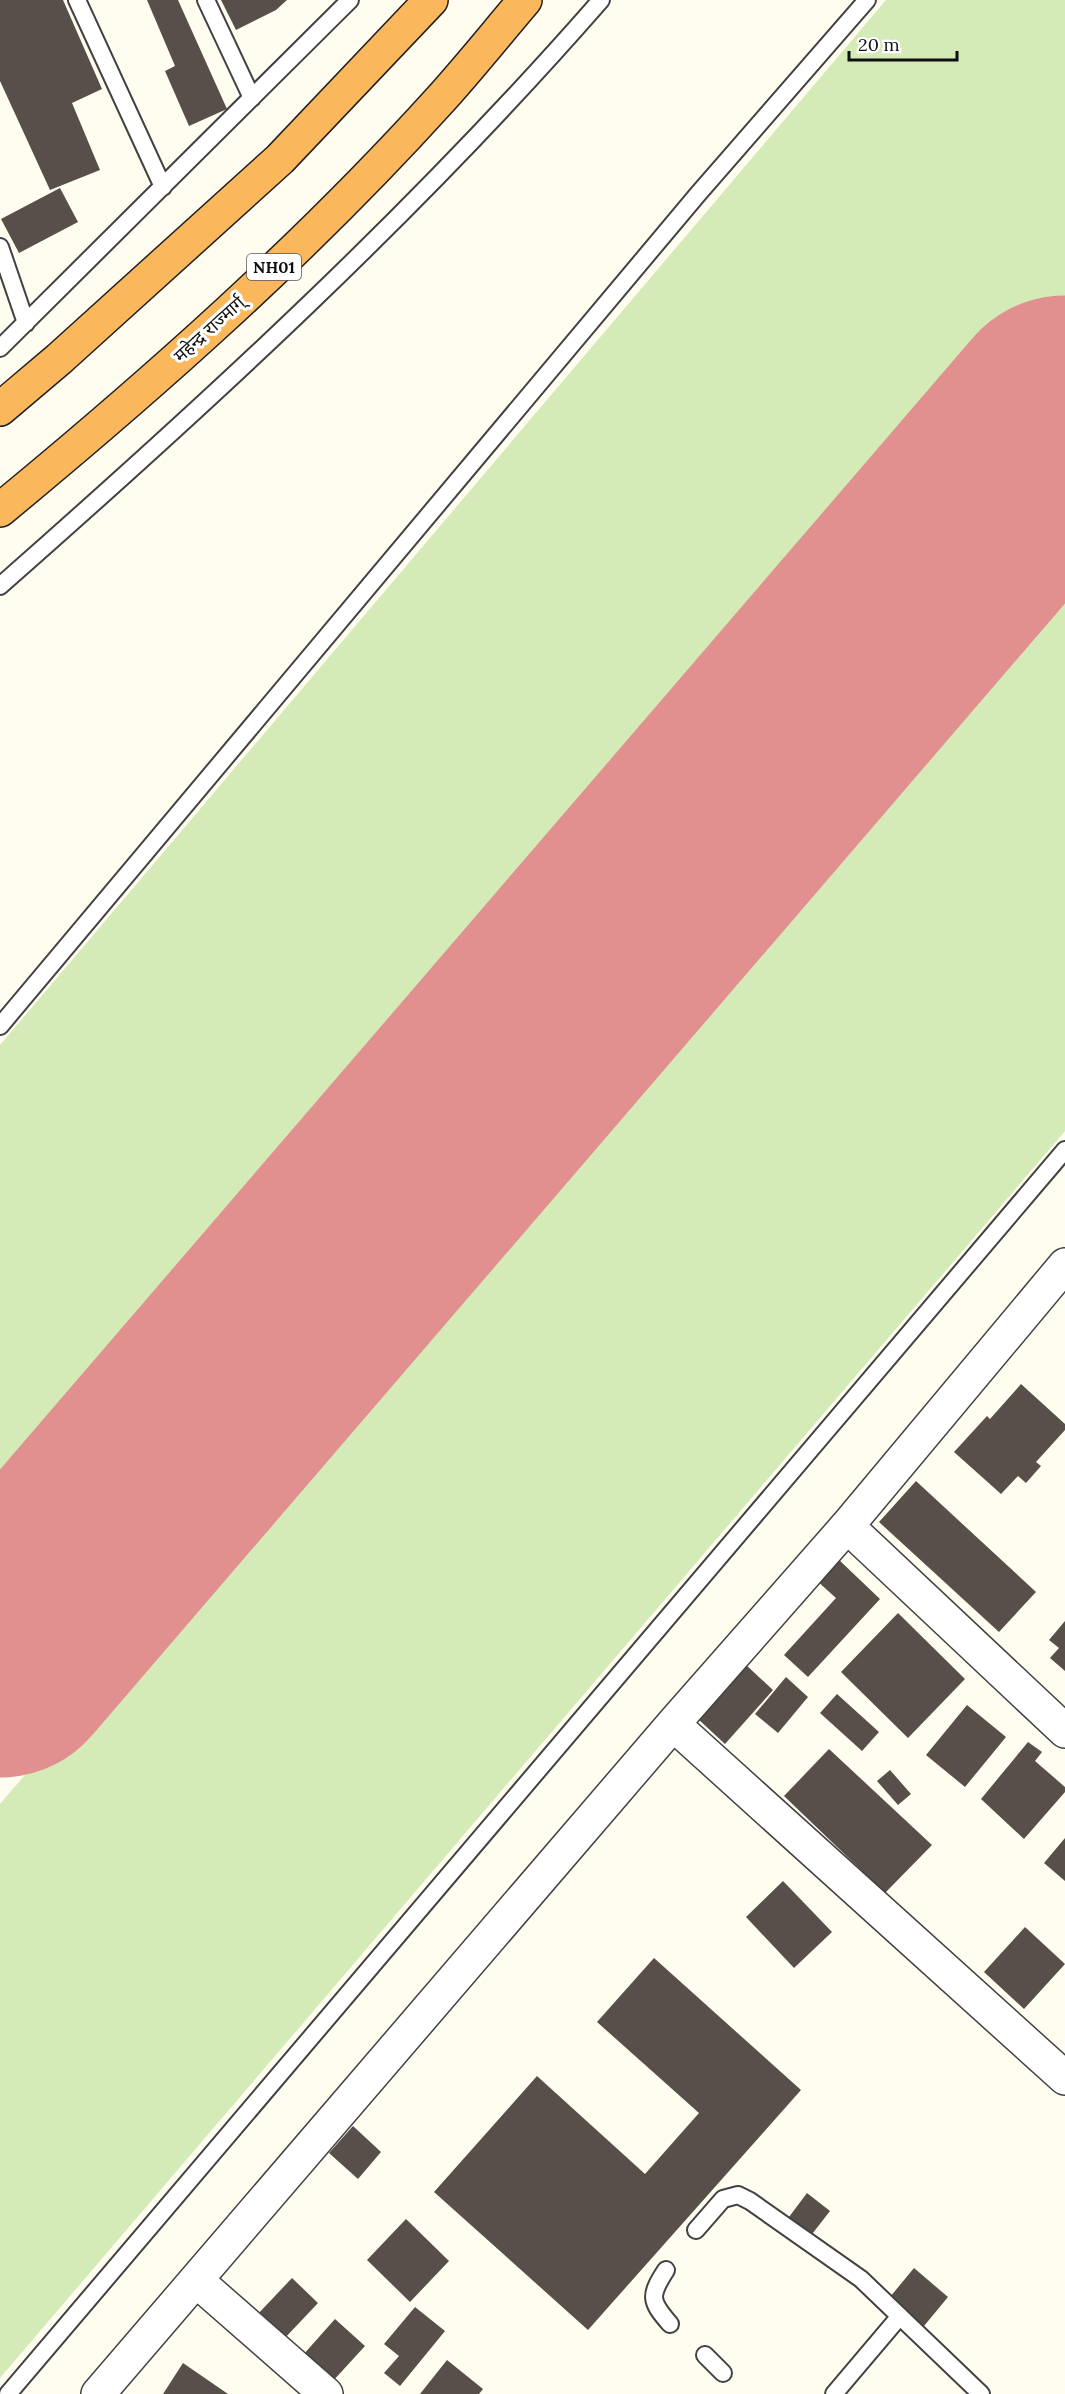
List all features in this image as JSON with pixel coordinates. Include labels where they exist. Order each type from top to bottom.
[{"type":"highway","points":[[0,408],[68,351],[280,159],[431,0]]},
{"type":"highway","name":"महेन्द्र राज्मार्ग्","points":[[0,510],[107,421],[242,300],[439,101],[525,0]]},
{"type":"street","points":[[98,2394],[673,1724],[847,1526],[1065,1265]]},
{"type":"street","points":[[847,1526],[1065,1731]]},
{"type":"street","points":[[673,1724],[1065,2078]]},
{"type":"street","points":[[197,2281],[326,2394]]},
{"type":"lane","points":[[77,0],[163,187]]},
{"type":"lane","points":[[206,0],[252,98]]},
{"type":"lane","points":[[0,586],[138,464],[380,236],[521,92],[601,0]]},
{"type":"lane","points":[[0,1026],[698,194],[867,0]]},
{"type":"lane","points":[[0,348],[252,98],[345,2]]},
{"type":"lane","points":[[0,247],[27,323]]},
{"type":"lane","points":[[8,2394],[1065,1150]]},
{"type":"lane","points":[[696,2230],[723,2199],[738,2195],[861,2278],[981,2394]]},
{"type":"lane","points":[[666,2270],[653,2296],[655,2306],[670,2324]]},
{"type":"lane","points":[[834,2394],[900,2316]]},
{"type":"lane","points":[[705,2355],[723,2373]]},
{"type":"green space","points":[[886,0],[1065,0],[1065,317],[0,1558],[0,1045]]},
{"type":"green space","points":[[1065,561],[1065,1131],[0,2378],[0,1804]]},
{"type":"building","points":[[0,0],[63,0],[102,89],[72,103],[100,170],[50,190],[0,81]]},
{"type":"building","points":[[147,0],[178,0],[227,109],[189,126],[165,71],[175,66]]},
{"type":"building","points":[[221,0],[287,0],[276,10],[236,30]]},
{"type":"building","points":[[60,188],[78,222],[19,253],[1,219]]},
{"type":"building","points":[[1021,1384],[1065,1424],[1065,1430],[1036,1462],[1041,1466],[1026,1483],[1018,1476],[1001,1494],[954,1452],[987,1416],[990,1419]]},
{"type":"building","points":[[916,1481],[1036,1592],[999,1632],[879,1522]]},
{"type":"building","points":[[837,1558],[880,1599],[808,1677],[784,1655],[836,1598],[816,1580]]},
{"type":"building","points":[[898,1613],[965,1679],[908,1738],[841,1672]]},
{"type":"building","points":[[1065,1621],[1065,1671],[1050,1658],[1059,1648],[1049,1640]]},
{"type":"building","points":[[745,1664],[773,1690],[725,1744],[697,1718]]},
{"type":"building","points":[[786,1677],[808,1697],[778,1733],[755,1714]]},
{"type":"building","points":[[837,1694],[879,1732],[862,1751],[820,1713]]},
{"type":"building","points":[[967,1705],[1006,1737],[965,1787],[926,1755]]},
{"type":"building","points":[[1028,1742],[1042,1752],[1035,1761],[1065,1787],[1065,1792],[1024,1839],[981,1799]]},
{"type":"building","points":[[829,1749],[932,1845],[885,1893],[784,1796]]},
{"type":"building","points":[[890,1770],[911,1794],[898,1805],[877,1781]]},
{"type":"building","points":[[1065,1838],[1065,1881],[1044,1863]]},
{"type":"building","points":[[783,1881],[832,1932],[794,1968],[746,1917]]},
{"type":"building","points":[[1025,1927],[1065,1964],[1024,2009],[984,1972]]},
{"type":"building","points":[[654,1958],[801,2090],[588,2330],[434,2192],[537,2076],[645,2174],[699,2113],[597,2022]]},
{"type":"building","points":[[353,2126],[381,2152],[358,2179],[329,2153]]},
{"type":"building","points":[[807,2193],[830,2211],[809,2238],[786,2221]]},
{"type":"building","points":[[406,2219],[449,2261],[410,2302],[367,2260]]},
{"type":"building","points":[[914,2268],[948,2297],[924,2326],[890,2297]]},
{"type":"building","points":[[292,2278],[318,2303],[283,2340],[257,2315]]},
{"type":"building","points":[[415,2307],[445,2331],[400,2386],[384,2373],[399,2356],[384,2344]]},
{"type":"building","points":[[335,2319],[365,2346],[332,2382],[303,2355]]},
{"type":"building","points":[[447,2360],[483,2389],[479,2394],[420,2394]]},
{"type":"building","points":[[183,2363],[228,2394],[163,2394]]},
{"type":"runway","points":[[0,1656],[1065,417]]}]
